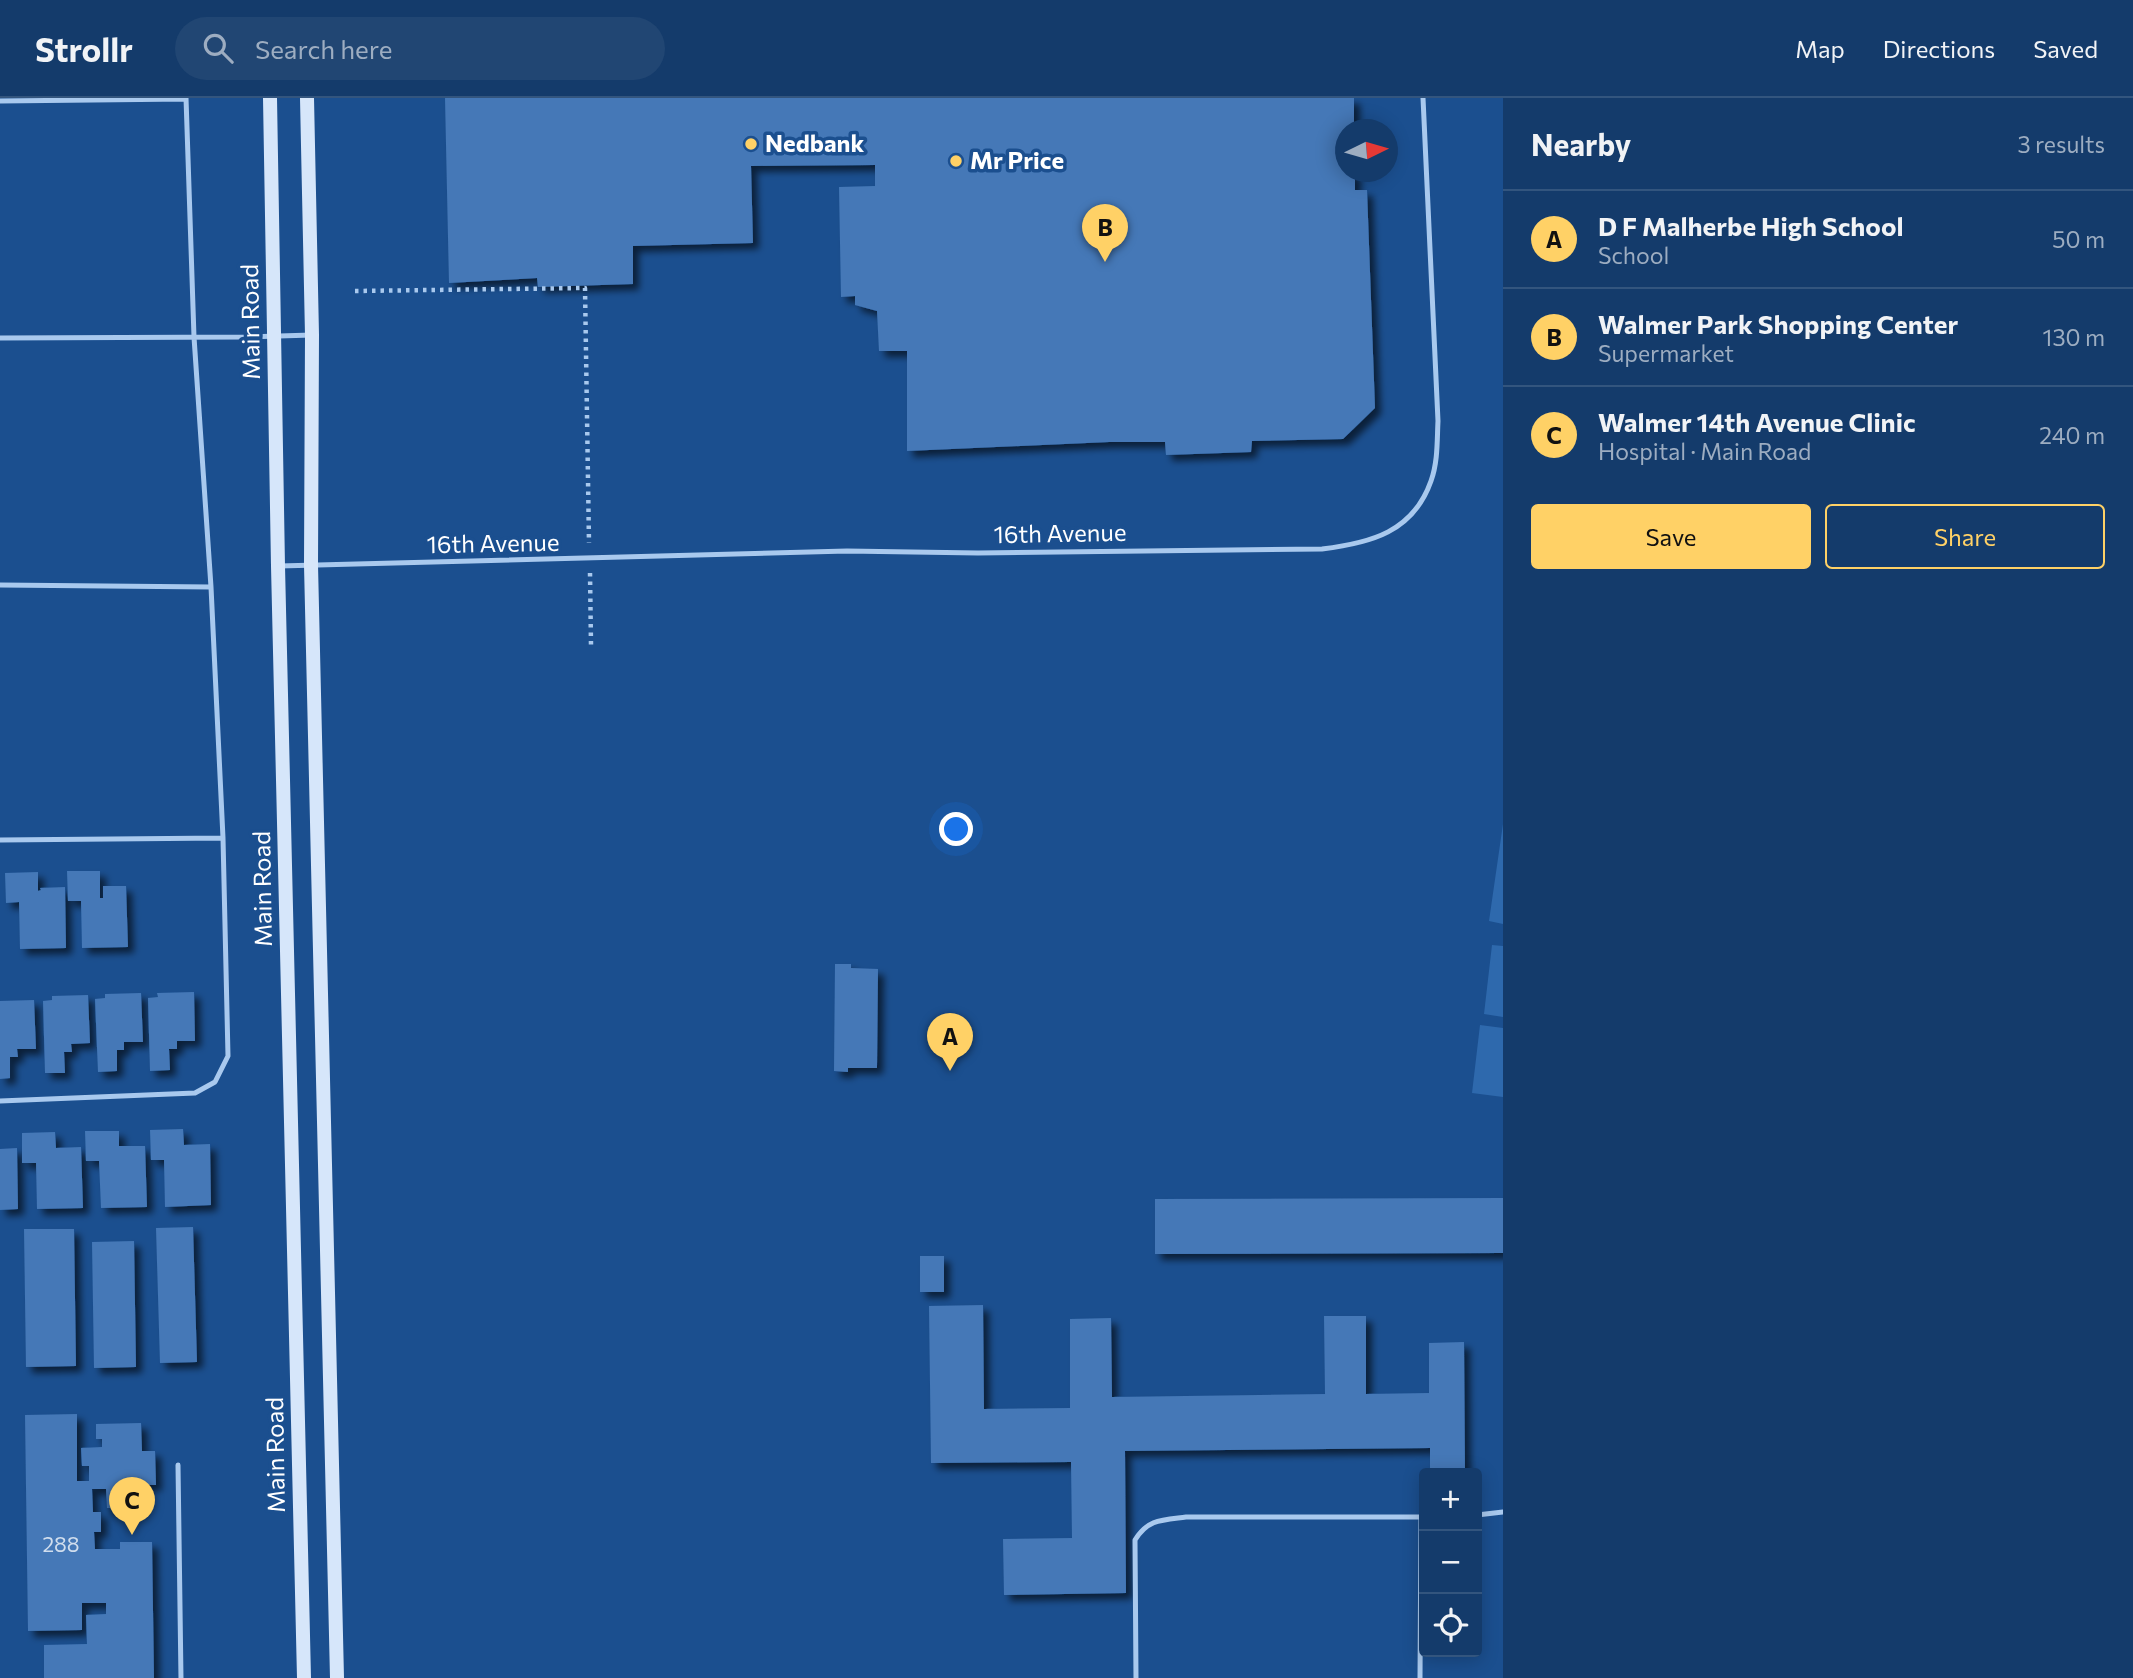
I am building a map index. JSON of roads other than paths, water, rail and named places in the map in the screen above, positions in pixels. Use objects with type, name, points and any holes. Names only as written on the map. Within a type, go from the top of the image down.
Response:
[{"type":"main road","name":"Main Road","points":[[270,98],[304,1678]]},
{"type":"main road","points":[[307,98],[312,335],[312,565],[337,1678]]},
{"type":"lane","points":[[0,101],[186,98],[194,337],[211,587],[223,838],[228,1056],[215,1082],[195,1093],[0,1101]]},
{"type":"lane","name":"16th Avenue","points":[[278,566],[847,551],[1322,549],[1350,546],[1380,537],[1395,529],[1420,501],[1431,481],[1436,457],[1438,421],[1423,98]]},
{"type":"lane","points":[[0,338],[312,335]]},
{"type":"lane","points":[[0,585],[211,587]]},
{"type":"lane","points":[[0,840],[223,838]]},
{"type":"lane","points":[[178,1465],[181,1678]]},
{"type":"lane","points":[[1482,1514],[1503,1512]]},
{"type":"lane","points":[[1136,1678],[1135,1540],[1143,1527],[1158,1521],[1186,1517],[1419,1517]]},
{"type":"lane","points":[[1420,1678],[1423,1531]]},
{"type":"place","name":"Nedbank","points":[[751,144]]},
{"type":"place","name":"Mr Price","points":[[956,161]]},
{"type":"place","name":"Walmer Park Shopping Center","points":[[1105,262]]},
{"type":"place","name":"D F Malherbe High School","points":[[950,1071]]},
{"type":"place","name":"Walmer 14th Avenue Clinic","points":[[132,1535]]}]
